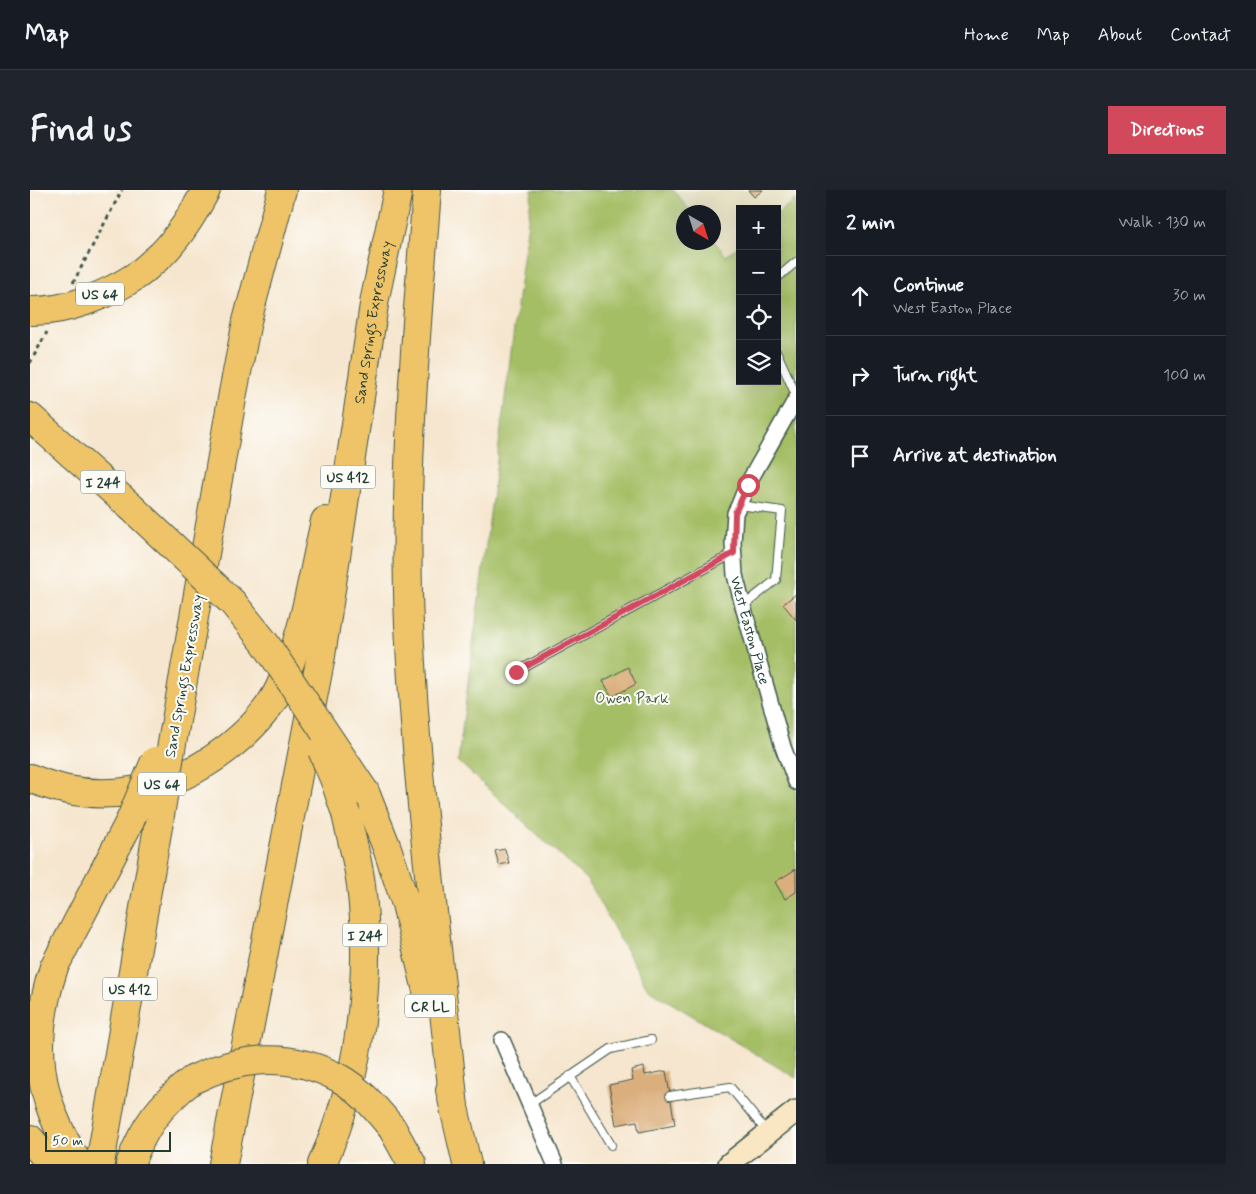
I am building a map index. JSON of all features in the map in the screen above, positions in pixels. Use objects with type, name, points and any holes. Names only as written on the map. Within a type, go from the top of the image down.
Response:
[{"type":"highway","name":"US 64","points":[[39,321],[52,309],[75,304],[138,275],[180,235],[206,190]]},
{"type":"highway","name":"Sand Springs Expressway","points":[[100,1164],[160,815],[162,758],[179,701],[247,321],[282,190]]},
{"type":"highway","name":"Sand Springs Expressway","points":[[222,1164],[321,656],[375,298],[398,190]]},
{"type":"highway","points":[[427,190],[410,413],[408,515],[409,622],[421,788],[454,1107]]},
{"type":"highway","name":"US 64","points":[[30,778],[43,784],[72,791],[133,791],[152,788],[196,770],[215,758],[244,735],[264,712],[278,691],[296,649],[375,298]]},
{"type":"highway","name":"I 244","points":[[30,416],[131,506],[233,603],[264,642],[305,716],[336,782],[346,814],[360,883],[364,924],[365,986],[362,1021],[347,1097],[337,1129],[322,1164]]},
{"type":"highway","name":"CR LL","points":[[264,642],[365,792],[387,848],[406,904],[467,1164]]},
{"type":"highway","points":[[79,1164],[54,1119],[43,1085],[38,1055],[40,1020],[54,967],[162,758]]},
{"type":"highway","points":[[130,1164],[146,1128],[159,1110],[168,1099],[192,1080],[217,1069],[251,1060],[267,1059],[298,1063],[320,1069],[341,1079],[362,1094],[392,1128],[412,1164]]},
{"type":"highway","points":[[30,1139],[50,1163]]},
{"type":"main road","points":[[729,1164],[796,1112]]},
{"type":"street","name":"West Easton Place","points":[[796,397],[748,485],[735,513],[734,553],[735,575],[743,606],[783,747],[796,782]]},
{"type":"street","points":[[502,1040],[555,1164]]},
{"type":"lane","points":[[781,275],[796,262]]},
{"type":"lane","points":[[781,362],[796,397]]},
{"type":"lane","points":[[739,505],[782,511],[776,580],[743,606]]},
{"type":"lane","points":[[516,672],[734,553]]},
{"type":"lane","points":[[530,1104],[611,1049],[651,1040]]},
{"type":"lane","points":[[570,1076],[611,1145]]},
{"type":"lane","points":[[670,1096],[730,1087],[768,1133]]},
{"type":"path","points":[[70,290],[122,190]]},
{"type":"path","points":[[30,364],[39,321]]},
{"type":"shaded area","points":[[673,190],[796,190],[796,199],[781,211],[781,205],[736,205],[736,248],[726,256],[721,250],[721,205],[685,205]]},
{"type":"green space","name":"Owen Park","points":[[532,190],[673,190],[685,205],[676,205],[676,250],[721,250],[726,256],[736,248],[736,385],[781,385],[781,211],[796,199],[796,1078],[648,989],[587,880],[458,761]]},
{"type":"building","points":[[748,190],[763,190],[754,197]]},
{"type":"building","points":[[796,594],[796,620],[783,604]]},
{"type":"building","points":[[628,667],[636,684],[612,697],[603,681]]},
{"type":"building","points":[[505,849],[509,863],[499,865],[495,851]]},
{"type":"building","points":[[796,869],[796,892],[785,899],[775,882]]},
{"type":"building","points":[[644,1067],[645,1075],[666,1071],[675,1125],[639,1132],[637,1121],[616,1125],[609,1085],[633,1080],[631,1070]]},
{"type":"route","points":[[516,672],[734,553],[735,513],[748,485]]}]
